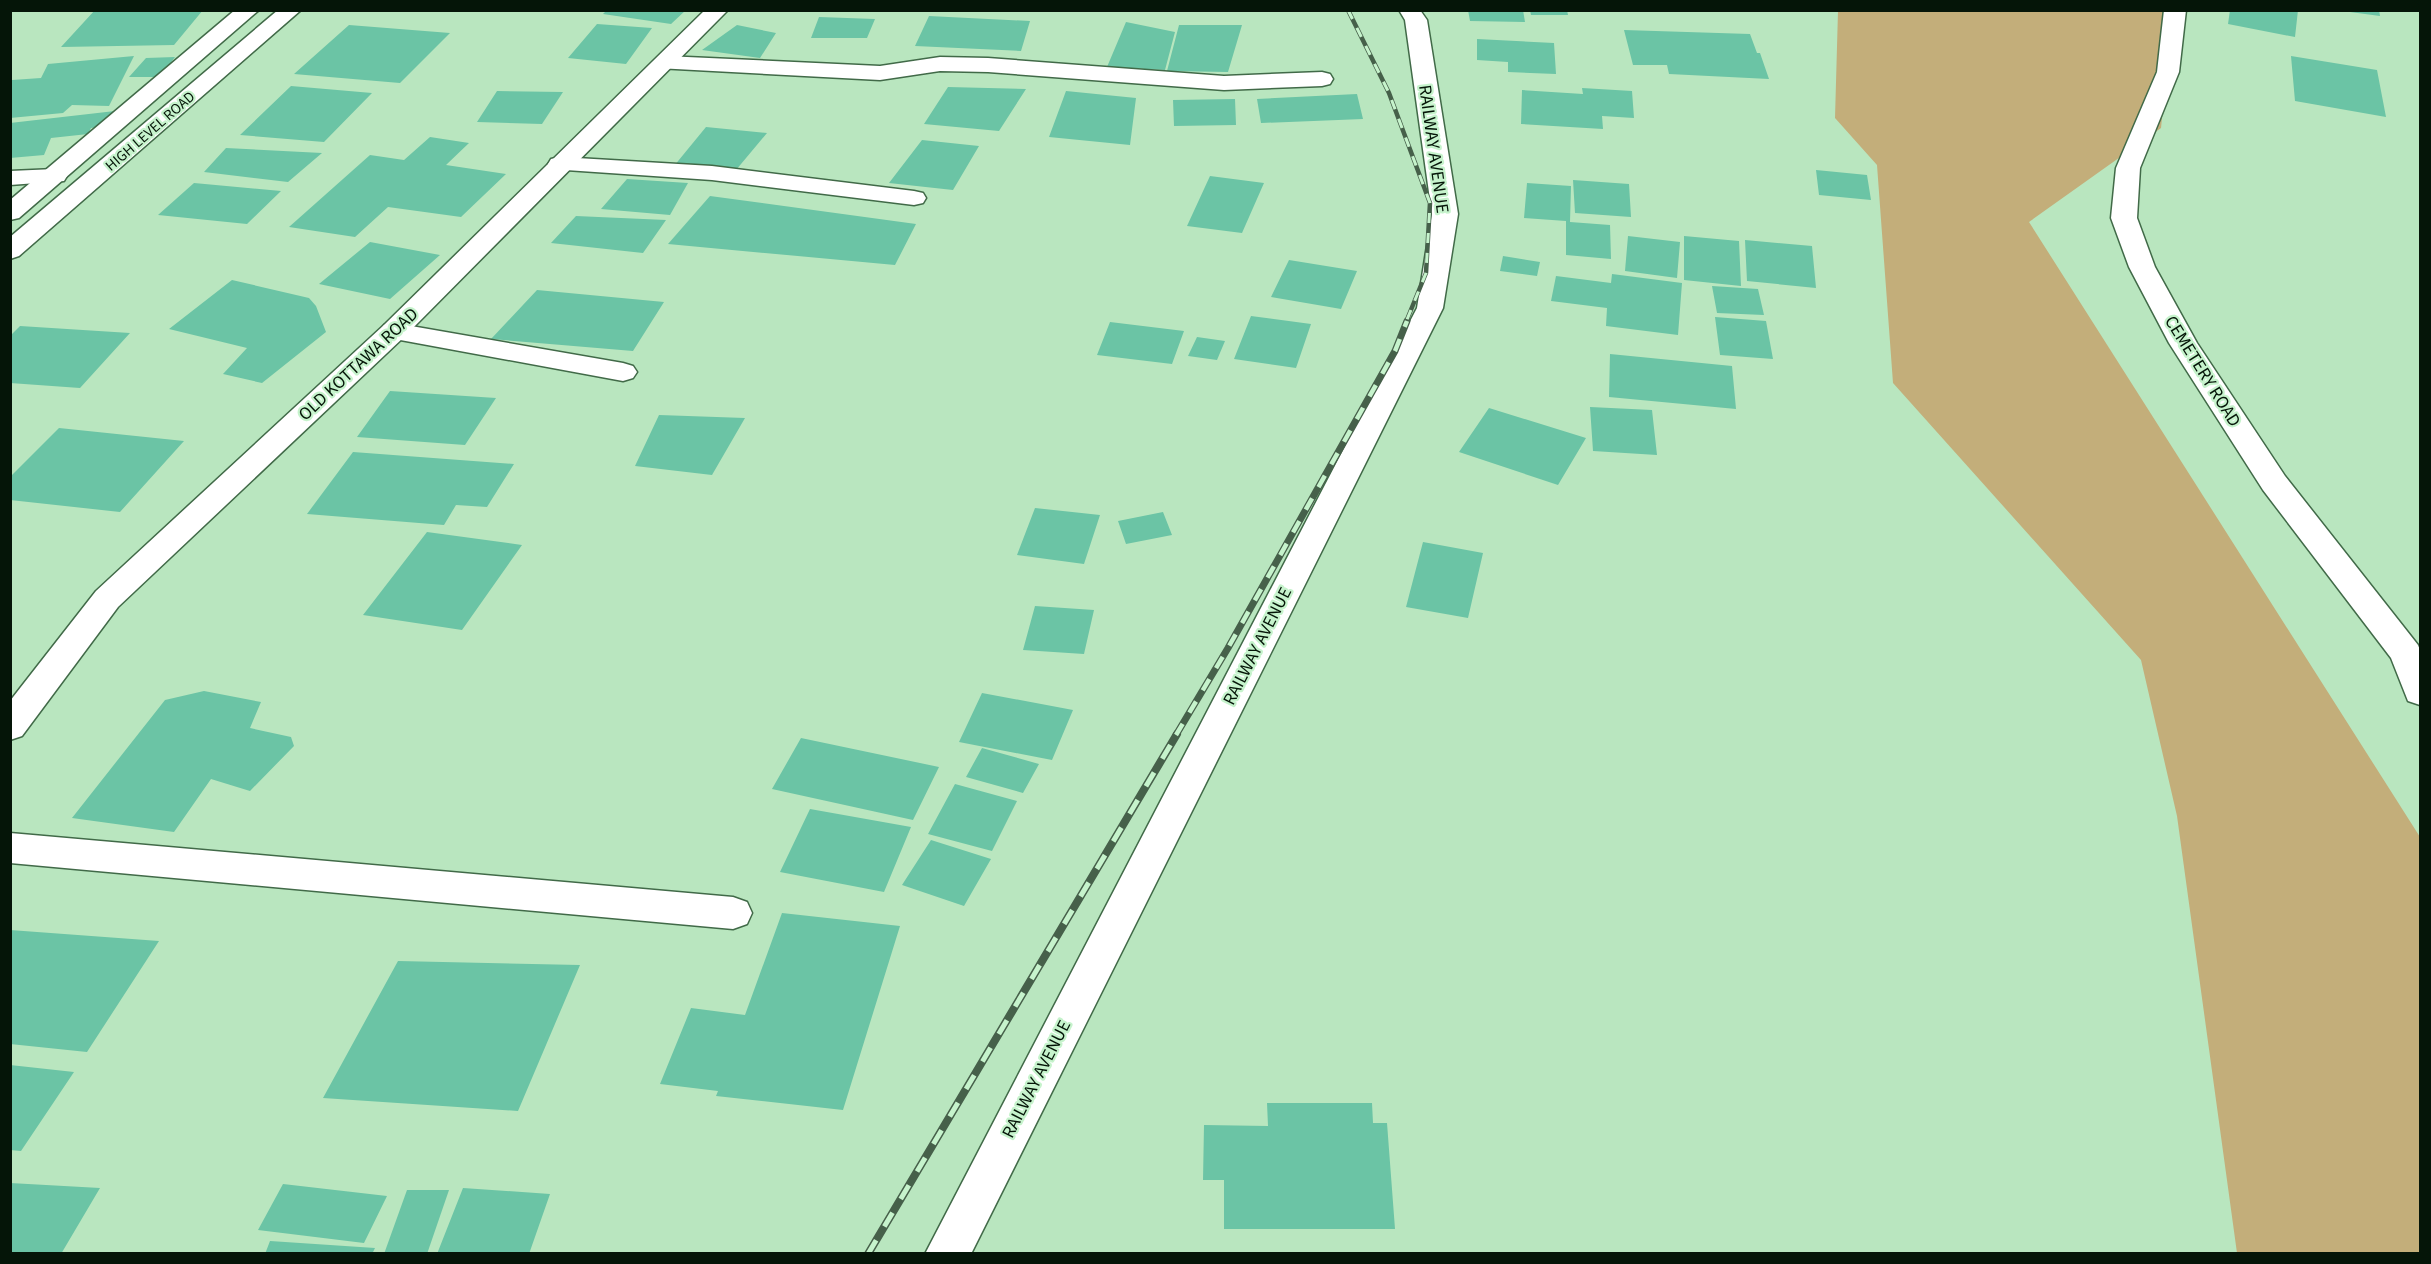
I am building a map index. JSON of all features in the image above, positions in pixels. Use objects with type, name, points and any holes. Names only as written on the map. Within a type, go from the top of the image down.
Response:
[{"type":"main road","name":"HIGH LEVEL ROAD","points":[[10,213],[249,10]]},
{"type":"main road","name":"HIGH LEVEL ROAD","points":[[10,251],[291,10]]},
{"type":"main road","name":"OLD KOTTAWA ROAD","points":[[10,727],[107,599],[394,331],[560,164],[718,10]]},
{"type":"main road","name":"RAILWAY AVENUE","points":[[947,1254],[1430,308],[1445,214],[1416,20],[1409,10]]},
{"type":"main road","name":"CEMETERY ROAD","points":[[2175,10],[2168,72],[2128,168],[2124,218],[2142,267],[2183,343],[2274,483],[2406,654],[2421,692]]},
{"type":"main road","points":[[665,63],[880,73],[940,64],[988,65],[1224,83],[1322,79]]},
{"type":"main road","points":[[560,164],[711,173],[914,198]]},
{"type":"main road","points":[[10,178],[55,176]]},
{"type":"main road","points":[[394,331],[623,372]]},
{"type":"main road","points":[[10,848],[733,913]]},
{"type":"shaded area","points":[[1838,11],[2173,11],[2161,128],[2029,222],[2420,837],[2420,1253],[2237,1253],[2177,816],[2141,660],[1893,383],[1877,165],[1835,118]]},
{"type":"building","points":[[95,10],[203,10],[174,45],[61,47]]},
{"type":"building","points":[[607,10],[686,10],[671,24],[603,14]]},
{"type":"building","points":[[1468,10],[1523,10],[1525,22],[1470,21]]},
{"type":"building","points":[[1530,10],[1567,10],[1568,15],[1531,15]]},
{"type":"building","points":[[2230,10],[2298,10],[2295,37],[2228,24]]},
{"type":"building","points":[[2350,10],[2379,10],[2380,16],[2350,12]]},
{"type":"building","points":[[929,16],[1030,21],[1021,51],[915,46]]},
{"type":"building","points":[[819,17],[875,19],[867,38],[811,38]]},
{"type":"building","points":[[1126,22],[1175,32],[1165,70],[1107,67]]},
{"type":"building","points":[[597,24],[652,28],[626,64],[568,58]]},
{"type":"building","points":[[349,25],[450,33],[400,83],[294,74]]},
{"type":"building","points":[[737,25],[776,33],[760,58],[702,50]]},
{"type":"building","points":[[1179,25],[1242,25],[1228,72],[1167,71]]},
{"type":"building","points":[[1624,30],[1750,34],[1757,53],[1760,53],[1769,79],[1669,74],[1667,65],[1633,65]]},
{"type":"building","points":[[1477,39],[1554,43],[1556,74],[1508,72],[1508,62],[1477,60]]},
{"type":"building","points":[[134,56],[109,106],[72,105],[63,113],[10,118],[12,80],[41,78],[48,64]]},
{"type":"building","points":[[2291,56],[2377,70],[2386,117],[2295,101]]},
{"type":"building","points":[[175,57],[160,77],[129,77],[146,58]]},
{"type":"building","points":[[291,86],[372,93],[324,142],[240,135]]},
{"type":"building","points":[[948,87],[1026,89],[999,131],[924,124]]},
{"type":"building","points":[[1582,88],[1632,91],[1634,118],[1602,116],[1603,129],[1521,124],[1522,90],[1583,94]]},
{"type":"building","points":[[497,91],[563,92],[542,124],[477,122]]},
{"type":"building","points":[[1066,91],[1136,98],[1130,145],[1049,137]]},
{"type":"building","points":[[1357,94],[1363,119],[1261,123],[1257,99]]},
{"type":"building","points":[[1235,99],[1236,125],[1174,126],[1173,100]]},
{"type":"building","points":[[115,111],[109,126],[91,128],[88,134],[51,138],[44,155],[10,158],[10,123]]},
{"type":"building","points":[[706,127],[767,133],[736,170],[674,166]]},
{"type":"building","points":[[430,137],[469,143],[446,165],[506,174],[461,217],[388,207],[355,237],[289,227],[370,155],[404,160]]},
{"type":"building","points":[[922,140],[979,146],[953,190],[889,183]]},
{"type":"building","points":[[226,148],[322,153],[288,182],[204,172]]},
{"type":"building","points":[[1816,170],[1867,175],[1871,200],[1819,195]]},
{"type":"building","points":[[1210,176],[1264,183],[1242,233],[1187,226]]},
{"type":"building","points":[[627,179],[688,183],[670,215],[601,209]]},
{"type":"building","points":[[1573,180],[1629,184],[1631,217],[1575,213]]},
{"type":"building","points":[[194,183],[281,191],[247,224],[158,215]]},
{"type":"building","points":[[1527,183],[1571,186],[1570,222],[1610,225],[1611,259],[1566,255],[1566,221],[1524,218]]},
{"type":"building","points":[[710,196],[916,224],[895,265],[668,244]]},
{"type":"building","points":[[576,216],[666,220],[643,253],[551,243]]},
{"type":"building","points":[[1628,236],[1680,242],[1677,278],[1625,271]]},
{"type":"building","points":[[1684,236],[1739,241],[1741,286],[1684,280]]},
{"type":"building","points":[[1745,240],[1812,246],[1816,288],[1747,281]]},
{"type":"building","points":[[370,242],[440,255],[390,299],[319,284]]},
{"type":"building","points":[[1503,256],[1540,262],[1537,276],[1500,271]]},
{"type":"building","points":[[1289,260],[1357,271],[1341,309],[1271,297]]},
{"type":"building","points":[[1612,274],[1682,283],[1678,335],[1606,326],[1607,308],[1551,301],[1556,276],[1611,283]]},
{"type":"building","points":[[232,280],[309,298],[316,306],[326,332],[262,383],[223,374],[247,348],[169,329]]},
{"type":"building","points":[[1712,286],[1758,289],[1764,315],[1717,313]]},
{"type":"building","points":[[537,290],[664,302],[633,351],[491,339]]},
{"type":"building","points":[[1251,316],[1311,324],[1296,368],[1234,359]]},
{"type":"building","points":[[1715,317],[1766,321],[1773,359],[1720,355]]},
{"type":"building","points":[[1110,322],[1184,331],[1172,364],[1097,355]]},
{"type":"building","points":[[20,326],[130,333],[80,388],[10,383],[10,336]]},
{"type":"building","points":[[1197,337],[1225,341],[1217,360],[1188,356]]},
{"type":"building","points":[[1610,354],[1732,366],[1736,409],[1609,397]]},
{"type":"building","points":[[390,391],[496,398],[465,445],[357,437]]},
{"type":"building","points":[[1590,407],[1652,410],[1657,455],[1593,451]]},
{"type":"building","points":[[1489,408],[1586,438],[1558,485],[1459,452]]},
{"type":"building","points":[[659,415],[745,418],[712,475],[635,466]]},
{"type":"building","points":[[59,428],[184,441],[120,512],[10,500],[10,477]]},
{"type":"building","points":[[353,452],[514,464],[487,507],[456,505],[444,525],[307,514]]},
{"type":"building","points":[[1035,508],[1100,515],[1084,564],[1017,555]]},
{"type":"building","points":[[1163,512],[1172,535],[1126,544],[1118,521]]},
{"type":"building","points":[[427,532],[522,545],[462,630],[363,615]]},
{"type":"building","points":[[1423,542],[1483,553],[1468,618],[1406,607]]},
{"type":"building","points":[[1035,606],[1094,610],[1084,654],[1023,650]]},
{"type":"building","points":[[204,691],[261,702],[250,728],[291,737],[294,746],[250,791],[211,779],[174,832],[72,818],[165,700]]},
{"type":"building","points":[[982,693],[1073,710],[1052,760],[959,742]]},
{"type":"building","points":[[801,738],[939,767],[913,820],[772,789]]},
{"type":"building","points":[[982,748],[1039,764],[1023,793],[966,777]]},
{"type":"building","points":[[955,784],[1017,801],[992,851],[928,834]]},
{"type":"building","points":[[810,809],[911,827],[884,892],[780,872]]},
{"type":"building","points":[[931,840],[991,859],[964,906],[902,885]]},
{"type":"building","points":[[782,913],[900,926],[843,1110],[716,1096],[718,1091],[660,1084],[691,1008],[745,1015]]},
{"type":"building","points":[[10,930],[159,941],[87,1052],[10,1044]]},
{"type":"building","points":[[398,961],[580,965],[518,1111],[323,1098]]},
{"type":"building","points":[[10,1065],[74,1072],[21,1151],[10,1150]]},
{"type":"building","points":[[1267,1103],[1372,1103],[1373,1123],[1387,1123],[1395,1229],[1224,1229],[1224,1180],[1203,1180],[1204,1125],[1268,1126]]},
{"type":"building","points":[[10,1183],[100,1188],[61,1254],[10,1254]]},
{"type":"building","points":[[283,1184],[387,1196],[364,1243],[258,1230]]},
{"type":"building","points":[[463,1188],[550,1194],[529,1254],[437,1254]]},
{"type":"building","points":[[407,1190],[449,1190],[427,1254],[384,1254]]},
{"type":"building","points":[[270,1241],[375,1248],[372,1254],[265,1254]]},
{"type":"railway","points":[[1348,10],[1389,93],[1430,203],[1426,273],[1406,322]]},
{"type":"railway","points":[[1176,735],[1228,648],[1395,351],[1407,321]]},
{"type":"railway","points":[[868,1254],[1177,734]]}]
